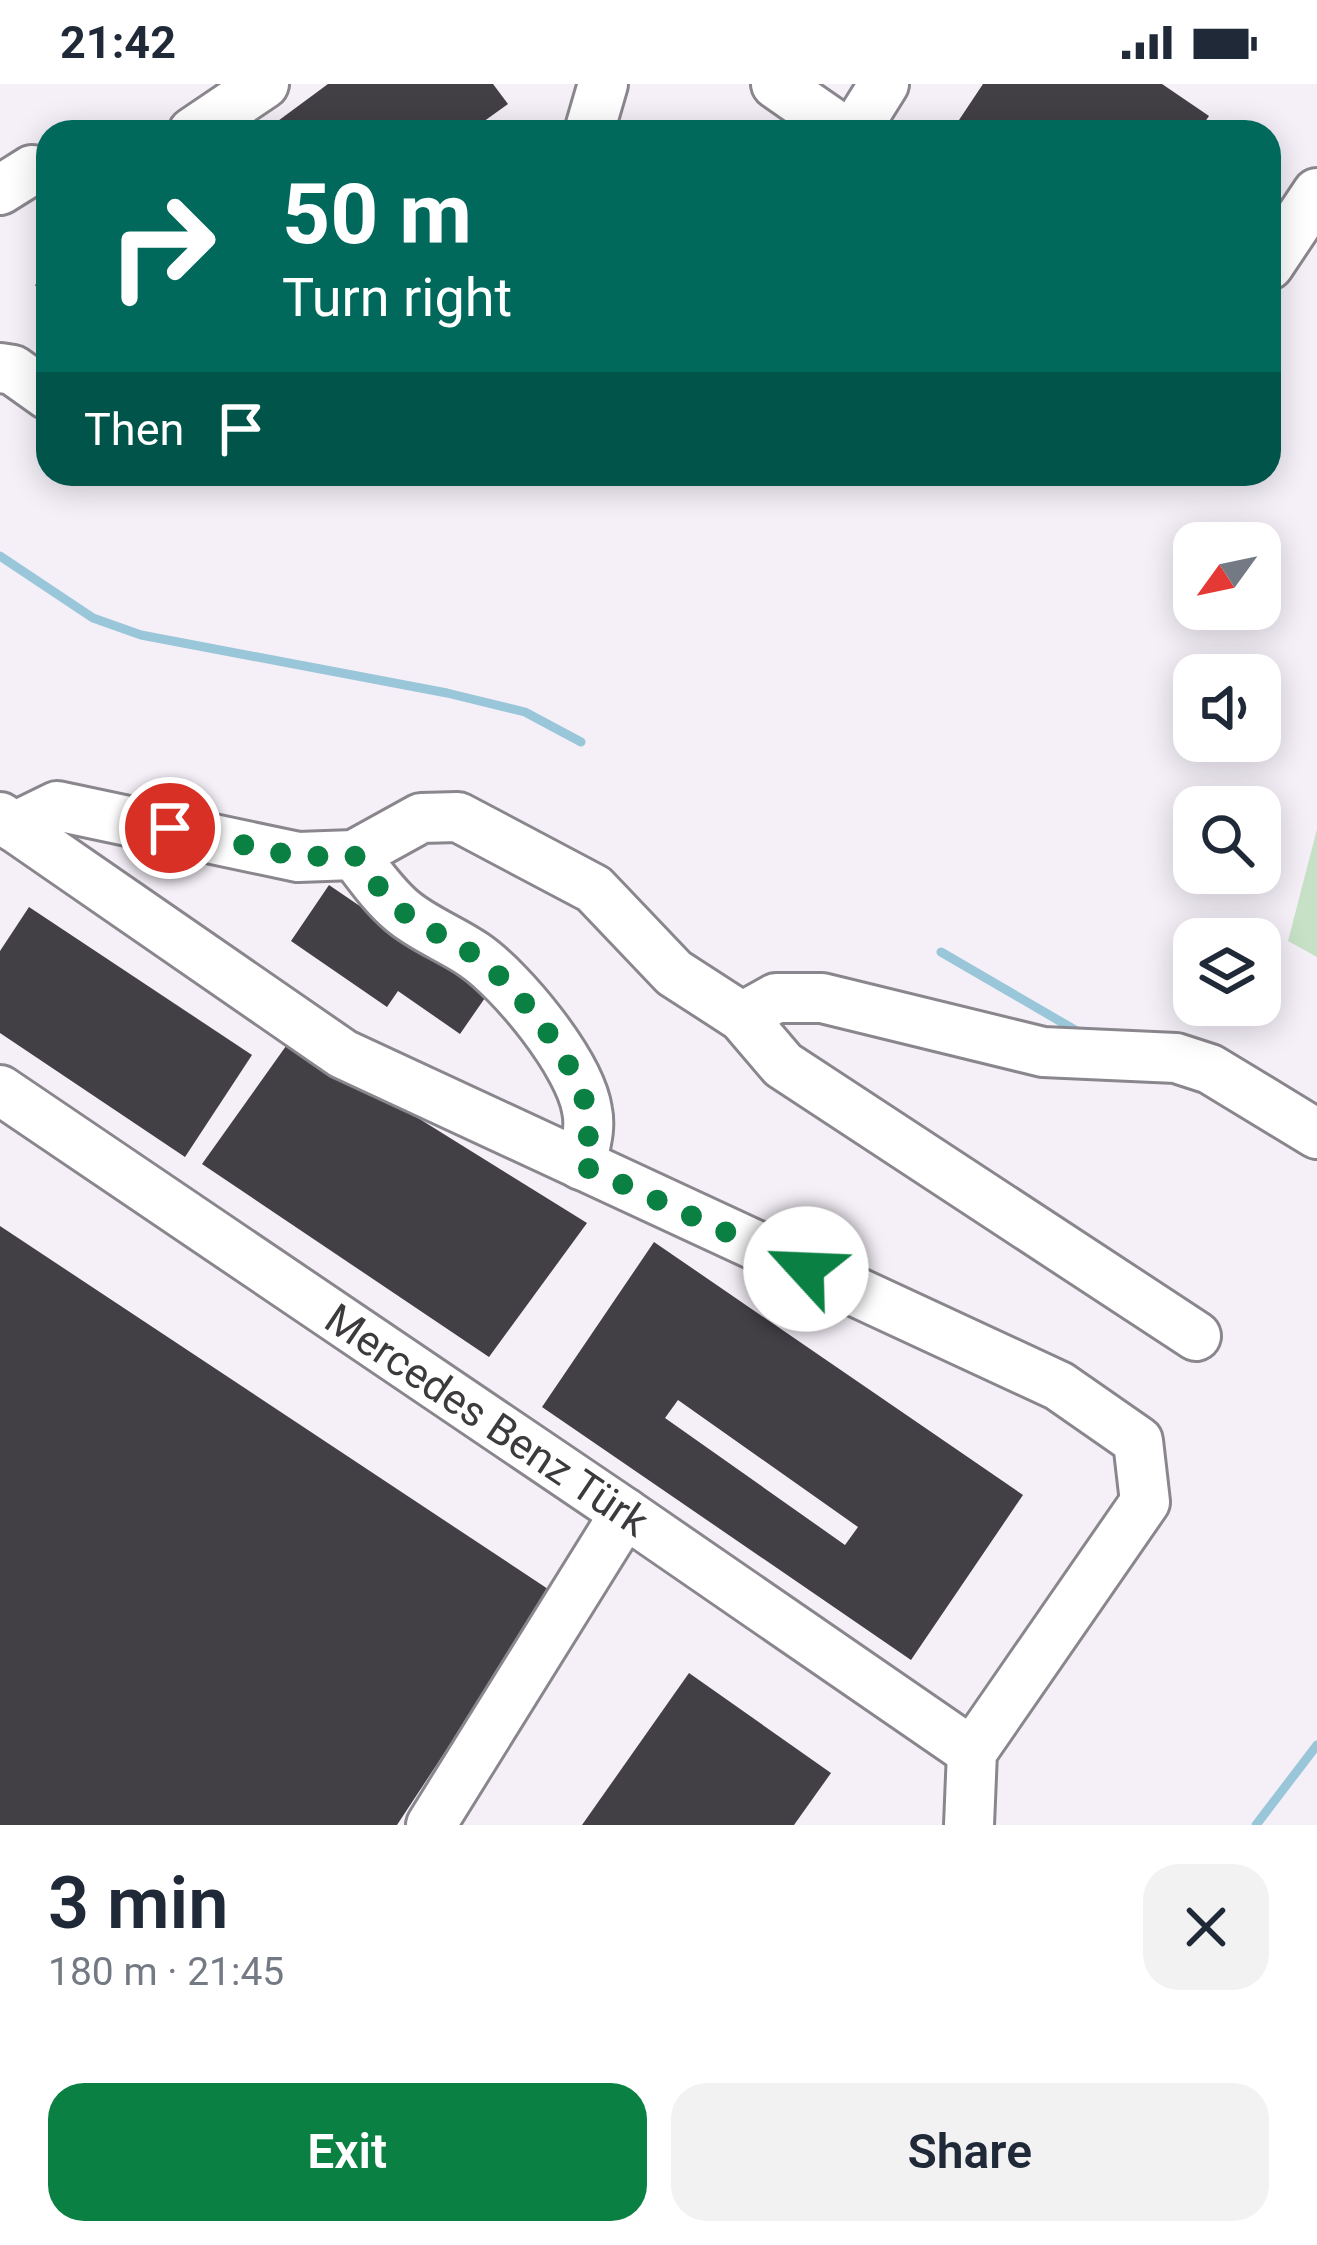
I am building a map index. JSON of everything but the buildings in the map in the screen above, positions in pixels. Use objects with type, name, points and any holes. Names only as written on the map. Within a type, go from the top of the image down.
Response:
[{"type":"lane","points":[[211,120],[264,84]]},
{"type":"lane","points":[[592,120],[603,84]]},
{"type":"lane","points":[[776,84],[831,120]]},
{"type":"lane","points":[[858,120],[884,84]]},
{"type":"lane","points":[[0,190],[36,170]]},
{"type":"lane","points":[[1281,248],[1317,193]]},
{"type":"lane","points":[[0,368],[13,370],[36,386]]},
{"type":"lane","points":[[7,822],[57,806],[298,857],[354,855],[421,818],[458,817],[594,889],[674,973],[742,1017],[783,1065],[1196,1336]]},
{"type":"lane","points":[[7,822],[343,1054],[1059,1386],[1138,1441],[1145,1502],[972,1753],[969,1825]]},
{"type":"lane","points":[[354,855],[404,913],[500,976],[566,1058],[583,1090],[590,1130],[581,1165]]},
{"type":"lane","points":[[742,1017],[776,998],[822,998],[1043,1052],[1177,1058],[1210,1069],[1317,1135]]},
{"type":"lane","name":"Mercedes Benz Türk","points":[[0,1090],[972,1753]]},
{"type":"lane","points":[[431,1825],[625,1513]]},
{"type":"green space","points":[[1317,829],[1317,957],[1288,941]]},
{"type":"waterway","points":[[0,556],[93,618],[141,635],[447,693],[525,712],[581,742]]},
{"type":"waterway","points":[[941,952],[1082,1034]]},
{"type":"waterway","points":[[1256,1825],[1317,1745]]},
{"type":"route","points":[[170,828],[298,857],[354,855],[404,913],[500,976],[566,1058],[583,1090],[590,1130],[581,1165],[806,1269]]}]
